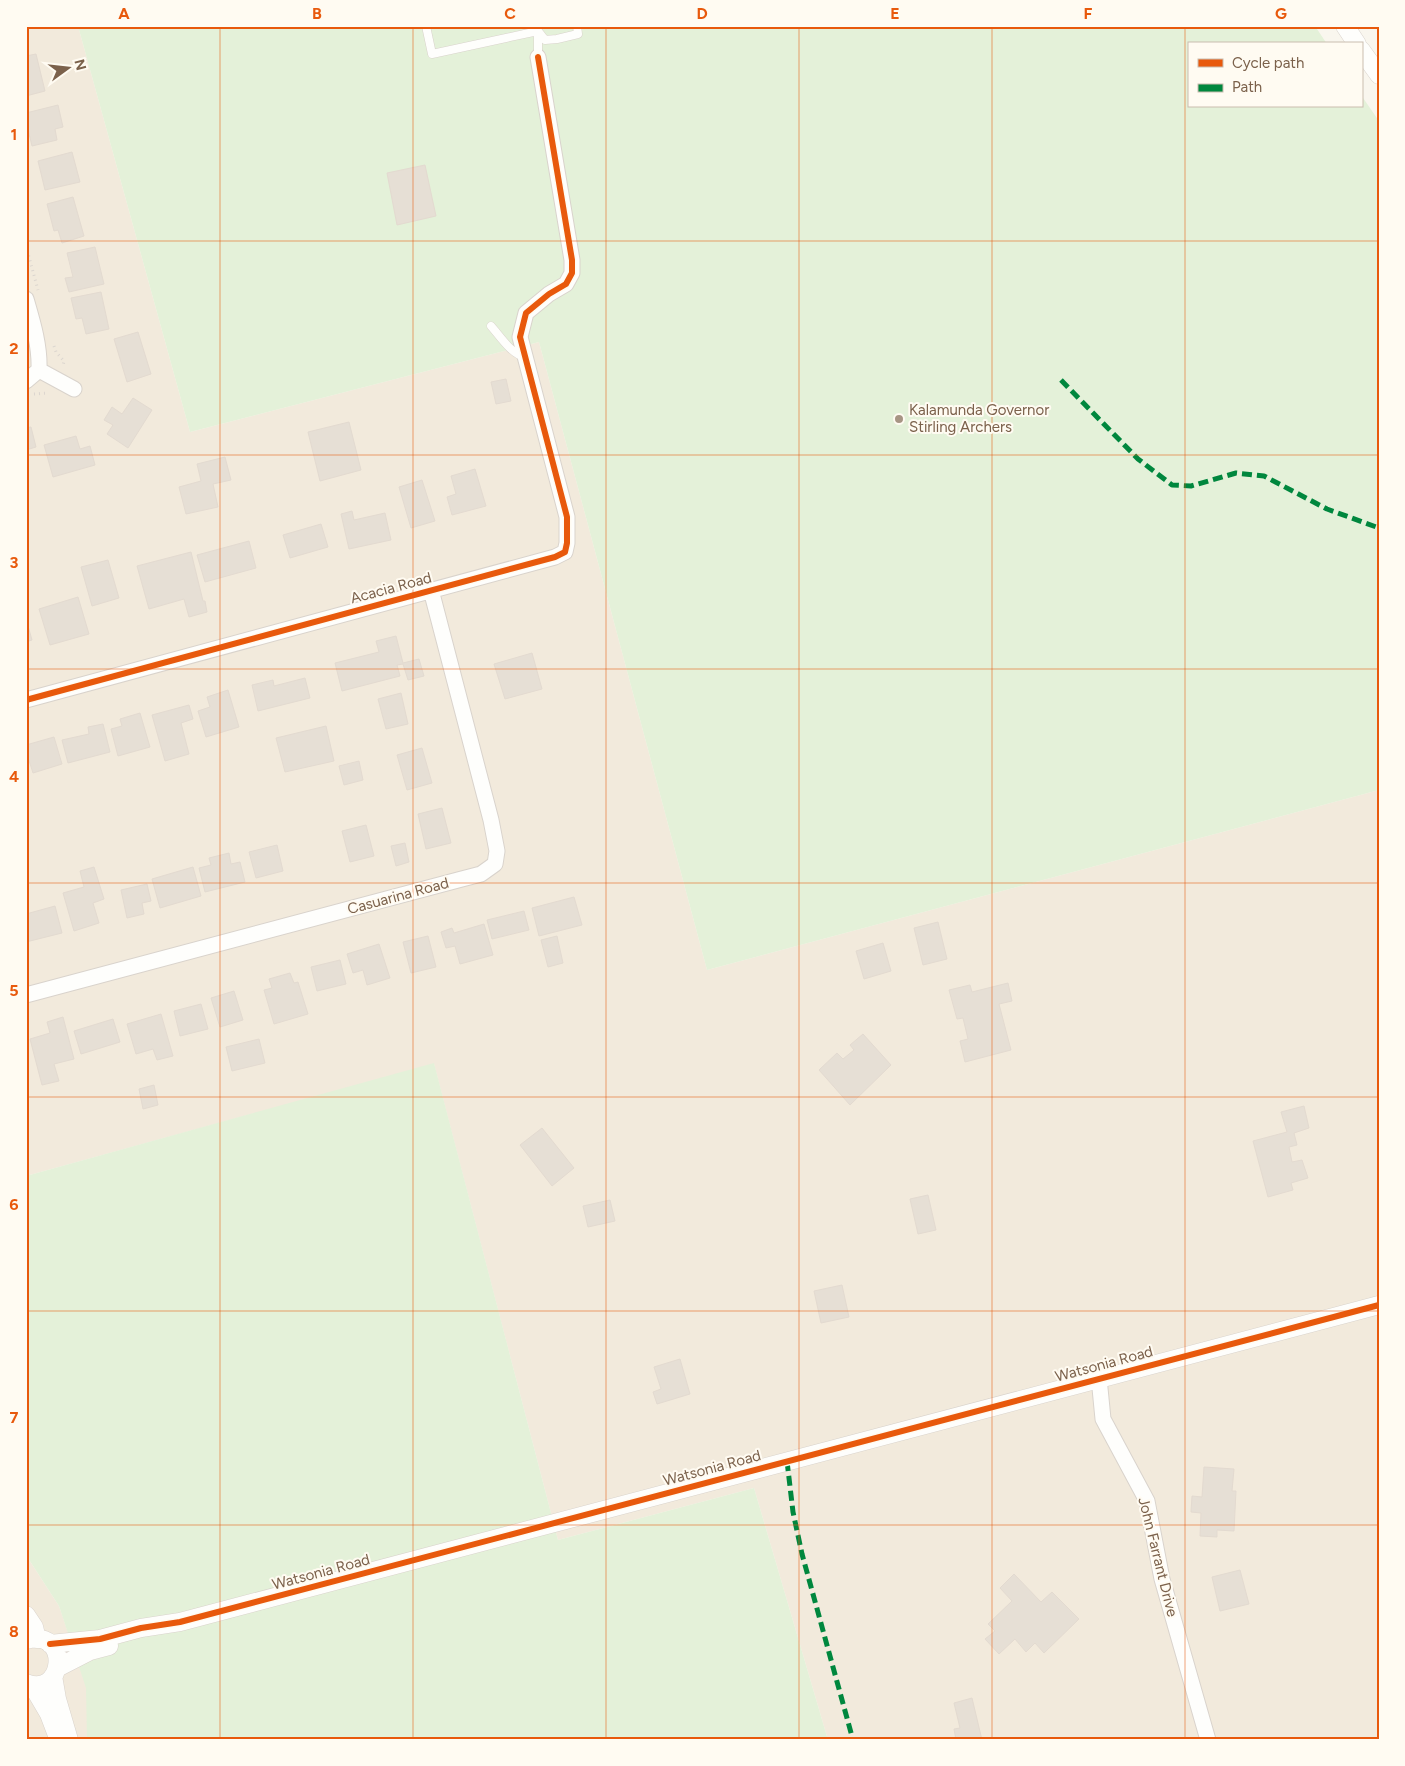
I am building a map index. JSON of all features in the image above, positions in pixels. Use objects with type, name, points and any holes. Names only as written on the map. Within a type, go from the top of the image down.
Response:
[{"type":"street","points":[[1345,26],[1356,42]]},
{"type":"street","points":[[1362,51],[1379,75]]},
{"type":"street","points":[[524,356],[520,337],[526,313],[549,294],[566,284],[572,273],[572,260],[538,56]]},
{"type":"street","points":[[26,300],[37,341],[40,370]]},
{"type":"street","name":"Acacia Road","points":[[26,700],[555,557],[565,552],[567,517],[524,356]]},
{"type":"street","points":[[26,381],[40,370]]},
{"type":"street","points":[[40,370],[74,390]]},
{"type":"street","name":"Casuarina Road","points":[[26,995],[481,874],[494,864],[497,851],[491,820],[431,590]]},
{"type":"street","name":"Watsonia Road","points":[[38,1641],[100,1639],[142,1628],[180,1622],[1379,1305]]},
{"type":"street","name":"John Farrant Drive","points":[[1099,1378],[1103,1419],[1147,1501],[1162,1579],[1208,1740]]},
{"type":"street","points":[[26,1615],[34,1627],[38,1641],[58,1655],[55,1672],[57,1699],[69,1740]]},
{"type":"street","name":"Watsonia Road","points":[[28,1684],[44,1683],[55,1672],[90,1651],[148,1637],[167,1630],[180,1622]]},
{"type":"street","points":[[28,1684],[49,1714],[59,1740]]},
{"type":"lane","points":[[426,26],[432,54],[538,29]]},
{"type":"lane","points":[[538,29],[545,40],[578,34],[576,26]]},
{"type":"lane","points":[[538,29],[538,56]]},
{"type":"lane","points":[[491,326],[519,356],[524,356]]},
{"type":"shaded area","points":[[26,26],[78,26],[190,432],[539,342],[707,970],[1379,790],[1379,1740],[828,1740],[754,1488],[558,1540],[434,1064],[26,1176]]},
{"type":"shaded area","points":[[26,1555],[59,1606],[87,1688],[87,1740],[26,1740]]},
{"type":"green space","points":[[78,26],[1315,26],[1326,42],[1188,42],[1188,108],[1362,108],[1362,96],[1379,121],[1379,790],[707,970],[539,342],[190,432]]},
{"type":"green space","points":[[434,1063],[558,1540],[754,1488],[828,1740],[87,1740],[86,1688],[59,1606],[26,1555],[26,1176]]},
{"type":"building","points":[[36,54],[45,91],[26,96],[26,56]]},
{"type":"building","points":[[58,105],[63,127],[55,129],[57,140],[32,146],[26,113]]},
{"type":"building","points":[[72,152],[80,182],[45,190],[38,161]]},
{"type":"building","points":[[425,165],[436,216],[397,225],[387,173]]},
{"type":"building","points":[[73,197],[84,236],[62,243],[58,230],[54,231],[47,204]]},
{"type":"building","points":[[95,247],[104,284],[69,292],[65,278],[73,277],[67,253]]},
{"type":"building","points":[[101,292],[109,329],[86,334],[82,318],[76,319],[71,298]]},
{"type":"building","points":[[138,332],[151,374],[127,382],[114,339]]},
{"type":"building","points":[[506,379],[511,401],[496,404],[491,382]]},
{"type":"building","points":[[133,398],[152,410],[128,448],[107,434],[113,425],[104,420],[112,407],[122,414]]},
{"type":"building","points":[[349,422],[361,470],[320,481],[308,432]]},
{"type":"building","points":[[31,427],[36,447],[26,450],[26,428]]},
{"type":"building","points":[[76,436],[80,449],[90,446],[95,465],[53,477],[44,445]]},
{"type":"building","points":[[225,457],[231,480],[213,484],[218,507],[186,514],[179,487],[201,481],[197,464]]},
{"type":"building","points":[[475,469],[486,506],[452,515],[447,497],[456,494],[451,476]]},
{"type":"building","points":[[422,480],[435,521],[411,528],[399,487]]},
{"type":"building","points":[[352,511],[354,520],[385,513],[391,540],[349,549],[341,514]]},
{"type":"building","points":[[321,524],[328,547],[290,558],[283,535]]},
{"type":"building","points":[[249,541],[256,568],[205,582],[197,555]]},
{"type":"building","points":[[191,552],[207,612],[189,617],[184,599],[149,609],[137,566]]},
{"type":"building","points":[[108,560],[119,598],[92,606],[81,567]]},
{"type":"building","points":[[78,597],[89,634],[50,645],[39,609]]},
{"type":"building","points":[[26,619],[32,640],[26,642]]},
{"type":"building","points":[[396,636],[403,663],[419,659],[424,676],[408,680],[403,664],[397,665],[400,676],[342,691],[335,663],[379,652],[376,641]]},
{"type":"building","points":[[532,653],[542,689],[505,699],[494,664]]},
{"type":"building","points":[[305,678],[310,698],[258,711],[252,685],[273,680],[274,686]]},
{"type":"building","points":[[228,690],[239,727],[206,737],[198,711],[210,707],[207,697]]},
{"type":"building","points":[[401,693],[408,724],[386,729],[378,699]]},
{"type":"building","points":[[189,705],[193,719],[181,723],[189,754],[165,761],[152,715]]},
{"type":"building","points":[[140,713],[150,747],[118,756],[111,729],[122,726],[120,719]]},
{"type":"building","points":[[103,724],[110,752],[68,763],[62,740],[89,734],[88,727]]},
{"type":"building","points":[[326,726],[334,761],[285,772],[276,738]]},
{"type":"building","points":[[54,737],[62,764],[33,773],[26,745]]},
{"type":"building","points":[[422,748],[432,783],[407,790],[397,755]]},
{"type":"building","points":[[359,761],[363,780],[344,785],[339,766]]},
{"type":"building","points":[[442,808],[451,843],[426,849],[418,814]]},
{"type":"building","points":[[366,825],[374,856],[350,862],[342,831]]},
{"type":"building","points":[[405,843],[409,862],[396,866],[391,846]]},
{"type":"building","points":[[277,845],[283,871],[256,878],[249,852]]},
{"type":"building","points":[[229,853],[231,864],[240,862],[245,882],[205,892],[199,868],[211,865],[209,858]]},
{"type":"building","points":[[94,867],[104,899],[93,903],[99,923],[74,931],[63,893],[84,887],[80,871]]},
{"type":"building","points":[[193,867],[201,896],[160,908],[152,879]]},
{"type":"building","points":[[147,884],[151,901],[142,903],[144,914],[127,918],[121,890]]},
{"type":"building","points":[[574,897],[582,925],[539,936],[532,908]]},
{"type":"building","points":[[55,906],[62,933],[26,942],[26,914]]},
{"type":"building","points":[[524,911],[529,930],[492,939],[487,920]]},
{"type":"building","points":[[938,922],[947,959],[923,965],[914,928]]},
{"type":"building","points":[[484,924],[493,955],[460,964],[455,946],[446,948],[441,932],[452,928],[454,933]]},
{"type":"building","points":[[428,936],[436,967],[411,973],[403,942]]},
{"type":"building","points":[[557,936],[563,963],[548,967],[541,940]]},
{"type":"building","points":[[883,943],[891,971],[864,979],[856,951]]},
{"type":"building","points":[[379,944],[390,978],[367,985],[363,970],[353,973],[347,954]]},
{"type":"building","points":[[340,960],[346,984],[317,991],[311,967]]},
{"type":"building","points":[[290,973],[294,983],[298,982],[308,1014],[274,1024],[264,990],[272,988],[269,979]]},
{"type":"building","points":[[1008,983],[1012,1001],[999,1004],[1011,1050],[965,1062],[960,1041],[968,1039],[963,1018],[957,1019],[949,990],[970,985],[972,992]]},
{"type":"building","points":[[234,991],[243,1020],[220,1027],[211,998]]},
{"type":"building","points":[[201,1004],[208,1029],[180,1036],[174,1011]]},
{"type":"building","points":[[161,1014],[173,1056],[157,1060],[153,1049],[136,1054],[127,1024]]},
{"type":"building","points":[[63,1017],[74,1059],[54,1064],[59,1081],[42,1085],[30,1039],[50,1033],[47,1022]]},
{"type":"building","points":[[113,1019],[120,1042],[81,1054],[74,1031]]},
{"type":"building","points":[[863,1034],[891,1065],[850,1105],[819,1070],[837,1053],[843,1059],[854,1050],[850,1045]]},
{"type":"building","points":[[259,1039],[265,1063],[232,1071],[226,1047]]},
{"type":"building","points":[[154,1085],[158,1105],[143,1109],[139,1089]]},
{"type":"building","points":[[1304,1106],[1309,1128],[1294,1133],[1297,1145],[1289,1147],[1292,1162],[1302,1160],[1308,1178],[1291,1183],[1293,1190],[1268,1197],[1253,1141],[1287,1132],[1281,1112]]},
{"type":"building","points":[[542,1128],[574,1168],[552,1186],[520,1145]]},
{"type":"building","points":[[928,1195],[936,1230],[918,1234],[910,1199]]},
{"type":"building","points":[[610,1200],[615,1221],[588,1227],[583,1206]]},
{"type":"building","points":[[842,1285],[849,1317],[821,1323],[814,1291]]},
{"type":"building","points":[[680,1359],[690,1394],[657,1404],[653,1392],[661,1389],[654,1367]]},
{"type":"building","points":[[1204,1467],[1234,1469],[1232,1491],[1236,1491],[1234,1531],[1217,1530],[1217,1537],[1200,1536],[1201,1513],[1191,1512],[1192,1496],[1202,1497]]},
{"type":"building","points":[[1240,1570],[1249,1604],[1220,1611],[1212,1577]]},
{"type":"building","points":[[1014,1574],[1041,1602],[1052,1592],[1079,1619],[1044,1653],[1035,1643],[1026,1652],[1015,1639],[999,1654],[985,1639],[995,1631],[988,1624],[1012,1601],[1000,1588]]},
{"type":"building","points":[[972,1698],[982,1740],[956,1740],[954,1729],[960,1728],[954,1703]]},
{"type":"marked path","points":[[1061,380],[1138,459],[1172,485],[1191,486],[1236,473],[1264,476],[1327,509],[1379,528]]},
{"type":"marked path","points":[[787,1461],[793,1512],[802,1554],[853,1740]]},
{"type":"cycle path","points":[[26,700],[555,557],[565,552],[567,517],[520,337],[526,313],[549,294],[566,284],[572,273],[572,260],[538,57]]},
{"type":"cycle path","points":[[50,1644],[100,1639],[141,1628],[180,1622],[1379,1305]]},
{"type":"place","name":"Kalamunda Governor Stirling Archers","points":[[899,419]]}]
